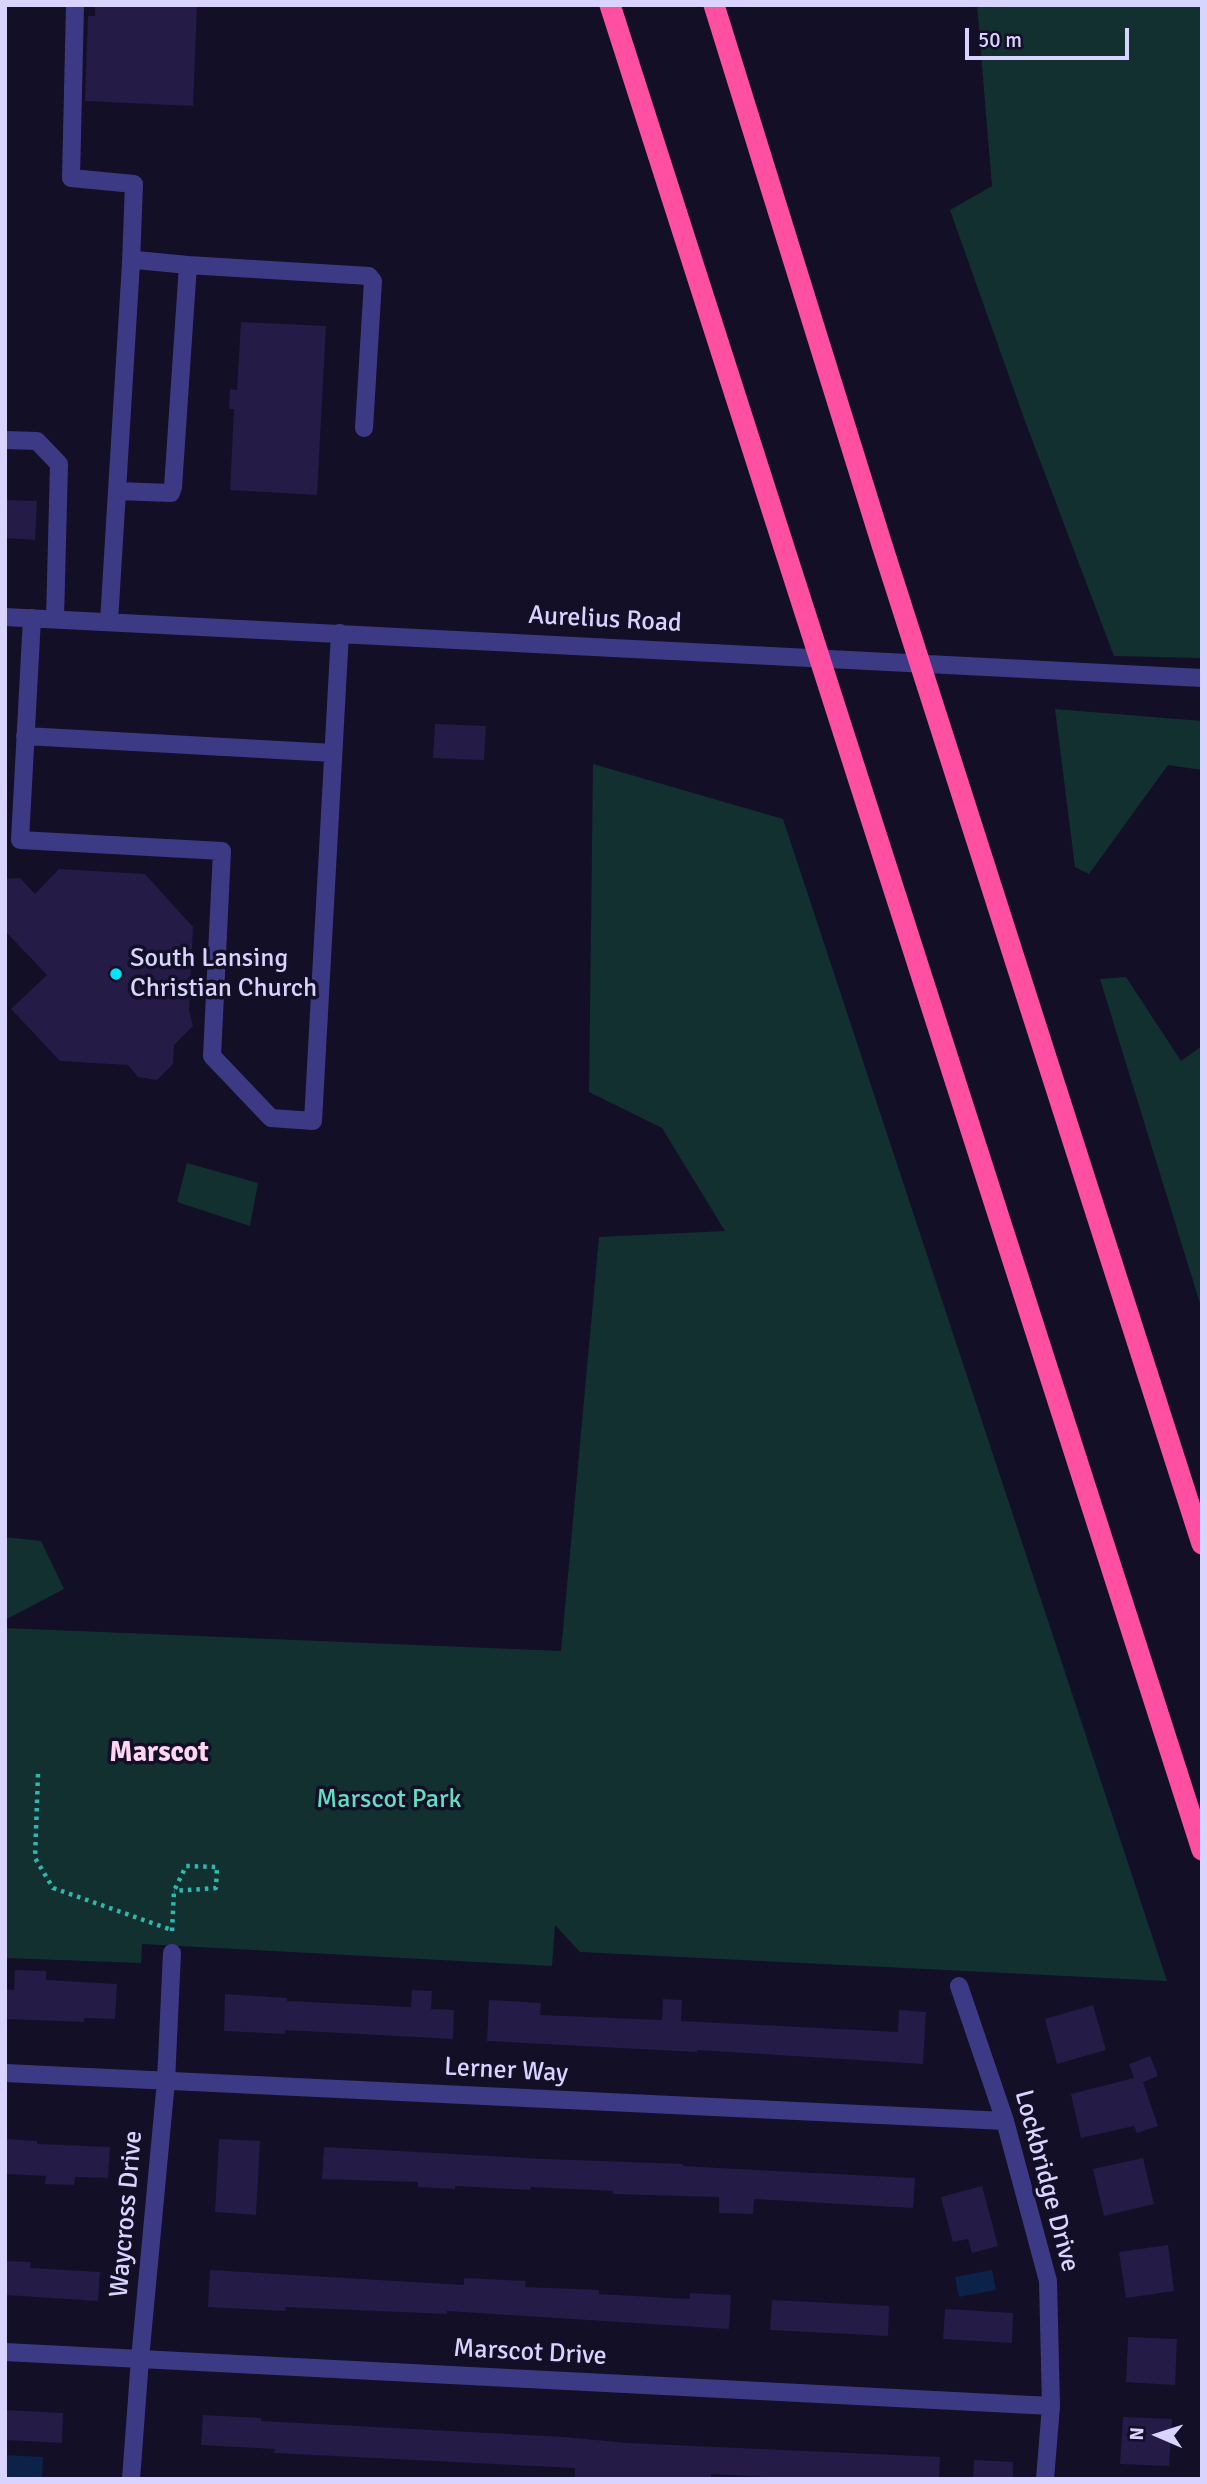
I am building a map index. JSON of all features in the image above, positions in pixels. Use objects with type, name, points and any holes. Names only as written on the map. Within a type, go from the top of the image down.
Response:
[{"type":"highway","points":[[610,5],[1202,1850]]},
{"type":"highway","points":[[714,5],[881,545],[1202,1544]]},
{"type":"street","points":[[75,5],[71,178],[134,184],[109,622]]},
{"type":"street","points":[[131,263],[136,260],[369,276],[373,281],[364,428]]},
{"type":"street","points":[[117,491],[171,493],[173,487],[188,265]]},
{"type":"street","points":[[5,440],[37,441],[59,464],[55,619]]},
{"type":"street","name":"Aurelius Road","points":[[5,617],[1202,678]]},
{"type":"street","points":[[32,618],[20,840],[222,851],[212,1056],[271,1118],[313,1121],[340,633]]},
{"type":"street","points":[[25,736],[333,753]]},
{"type":"street","name":"Waycross Drive","points":[[131,2479],[166,2081],[172,1953]]},
{"type":"street","name":"Lockbridge Drive","points":[[959,1986],[1004,2121],[1048,2281],[1051,2406],[1045,2479]]},
{"type":"street","name":"Lerner Way","points":[[5,2073],[1004,2121]]},
{"type":"street","name":"Marscot Drive","points":[[5,2352],[1051,2406]]},
{"type":"path","points":[[38,1774],[35,1858],[53,1888],[172,1930]]},
{"type":"path","points":[[172,1953],[174,1891],[186,1866],[218,1867],[216,1888],[174,1891]]},
{"type":"green space","points":[[977,5],[1202,5],[1202,658],[1114,656],[1025,421],[950,210],[992,186]]},
{"type":"green space","points":[[1055,709],[1202,721],[1202,770],[1168,765],[1089,874],[1075,867]]},
{"type":"green space","name":"Marscot Park","points":[[593,764],[783,819],[1167,1981],[580,1952],[555,1925],[552,1966],[142,1944],[141,1963],[5,1958],[5,1628],[561,1651],[599,1237],[725,1231],[662,1128],[589,1092]]},
{"type":"green space","points":[[1126,977],[1181,1061],[1202,1046],[1202,1310],[1100,979]]},
{"type":"green space","points":[[187,1163],[258,1183],[250,1226],[177,1202]]},
{"type":"green space","points":[[5,1537],[41,1541],[64,1589],[5,1620]]},
{"type":"water","points":[[992,2270],[996,2290],[959,2297],[955,2277]]},
{"type":"water","points":[[5,2455],[43,2457],[42,2479],[5,2477]]},
{"type":"building","points":[[95,5],[197,5],[193,106],[85,101],[88,16],[95,16]]},
{"type":"building","points":[[241,322],[326,326],[317,495],[230,490],[234,409],[229,409],[230,389],[237,390]]},
{"type":"building","points":[[5,500],[37,501],[35,540],[5,538]]},
{"type":"building","points":[[435,724],[486,726],[484,760],[433,758]]},
{"type":"building","name":"South Lansing Christian Church","points":[[59,869],[145,874],[193,927],[189,1010],[193,1026],[174,1045],[173,1064],[157,1080],[138,1077],[128,1065],[60,1061],[11,1009],[47,975],[5,931],[5,879],[20,878],[35,894]]},
{"type":"building","points":[[15,1970],[46,1971],[46,1980],[117,1984],[115,2019],[84,2018],[84,2022],[5,2019],[5,1989],[14,1990]]},
{"type":"building","points":[[412,1990],[432,1991],[431,2009],[454,2010],[453,2039],[285,2030],[285,2034],[224,2031],[225,1994],[287,1998],[287,2001],[411,2007]]},
{"type":"building","points":[[663,1999],[682,2000],[681,2021],[898,2032],[899,2010],[926,2012],[923,2064],[487,2041],[489,2000],[541,2003],[540,2015],[662,2020]]},
{"type":"building","points":[[1093,2005],[1106,2050],[1057,2064],[1045,2019]]},
{"type":"building","points":[[1150,2056],[1158,2076],[1143,2082],[1158,2126],[1137,2133],[1134,2126],[1081,2138],[1071,2094],[1134,2078],[1129,2064]]},
{"type":"building","points":[[5,2139],[37,2141],[37,2144],[110,2147],[108,2178],[75,2177],[74,2185],[45,2184],[46,2176],[5,2174]]},
{"type":"building","points":[[219,2139],[260,2141],[256,2215],[215,2212]]},
{"type":"building","points":[[324,2147],[915,2178],[913,2208],[754,2199],[753,2214],[719,2213],[719,2197],[613,2194],[613,2191],[531,2187],[530,2190],[455,2186],[455,2189],[418,2187],[418,2182],[322,2179]]},
{"type":"building","points":[[1143,2158],[1154,2204],[1104,2216],[1093,2169]]},
{"type":"building","points":[[982,2186],[998,2246],[972,2253],[968,2239],[953,2242],[941,2197]]},
{"type":"building","points":[[1168,2245],[1174,2291],[1126,2298],[1119,2252]]},
{"type":"building","points":[[5,2261],[31,2262],[30,2268],[100,2272],[98,2301],[5,2295]]},
{"type":"building","points":[[210,2270],[464,2285],[464,2278],[526,2281],[525,2287],[599,2290],[599,2294],[690,2299],[690,2293],[731,2295],[729,2329],[447,2311],[447,2314],[286,2307],[285,2311],[208,2307]]},
{"type":"building","points":[[772,2300],[889,2306],[888,2336],[770,2330]]},
{"type":"building","points":[[945,2309],[1013,2313],[1012,2343],[943,2339]]},
{"type":"building","points":[[1128,2337],[1177,2339],[1175,2385],[1126,2382]]},
{"type":"building","points":[[5,2410],[63,2413],[62,2443],[5,2440]]},
{"type":"building","points":[[203,2415],[261,2418],[261,2421],[564,2437],[628,2443],[940,2457],[939,2479],[802,2479],[711,2474],[711,2479],[575,2479],[575,2468],[274,2453],[275,2449],[201,2445]]},
{"type":"building","points":[[1123,2417],[1172,2419],[1169,2466],[1120,2464]]},
{"type":"building","points":[[974,2460],[1013,2462],[1013,2479],[973,2479]]},
{"type":"place","name":"South Lansing Christian Church","points":[[116,974]]},
{"type":"district","name":"Marscot","points":[[159,1754]]}]
